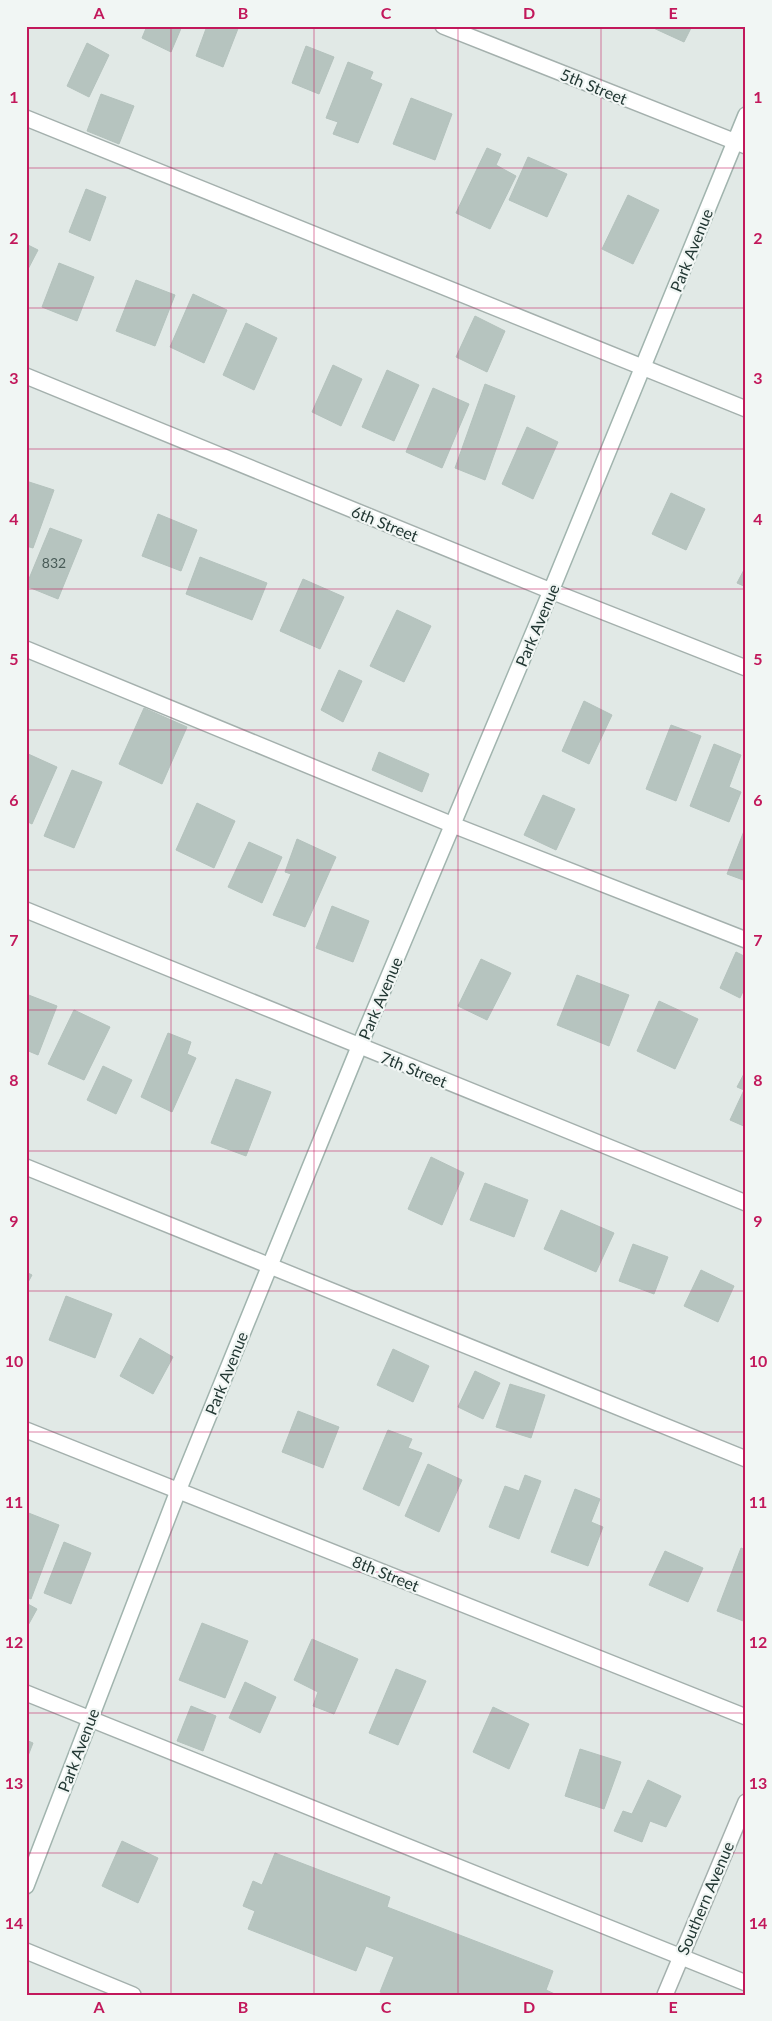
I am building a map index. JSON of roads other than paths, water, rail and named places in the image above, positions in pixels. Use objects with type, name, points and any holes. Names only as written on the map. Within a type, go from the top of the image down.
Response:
[{"type":"street","name":"5th Street","points":[[443,26],[740,144]]},
{"type":"street","name":"Park Avenue","points":[[26,1886],[178,1491],[269,1266],[643,368],[740,144],[746,115]]},
{"type":"street","points":[[26,118],[746,409]]},
{"type":"street","name":"6th Street","points":[[26,376],[551,591],[746,668]]},
{"type":"street","points":[[26,649],[453,825],[746,940]]},
{"type":"street","name":"7th Street","points":[[26,910],[746,1204]]},
{"type":"street","points":[[26,1167],[746,1459]]},
{"type":"street","name":"8th Street","points":[[26,1430],[746,1716]]},
{"type":"street","points":[[26,1693],[746,1983]]},
{"type":"street","name":"Southern Avenue","points":[[665,1995],[746,1802]]},
{"type":"street","points":[[26,1952],[133,1995]]}]
